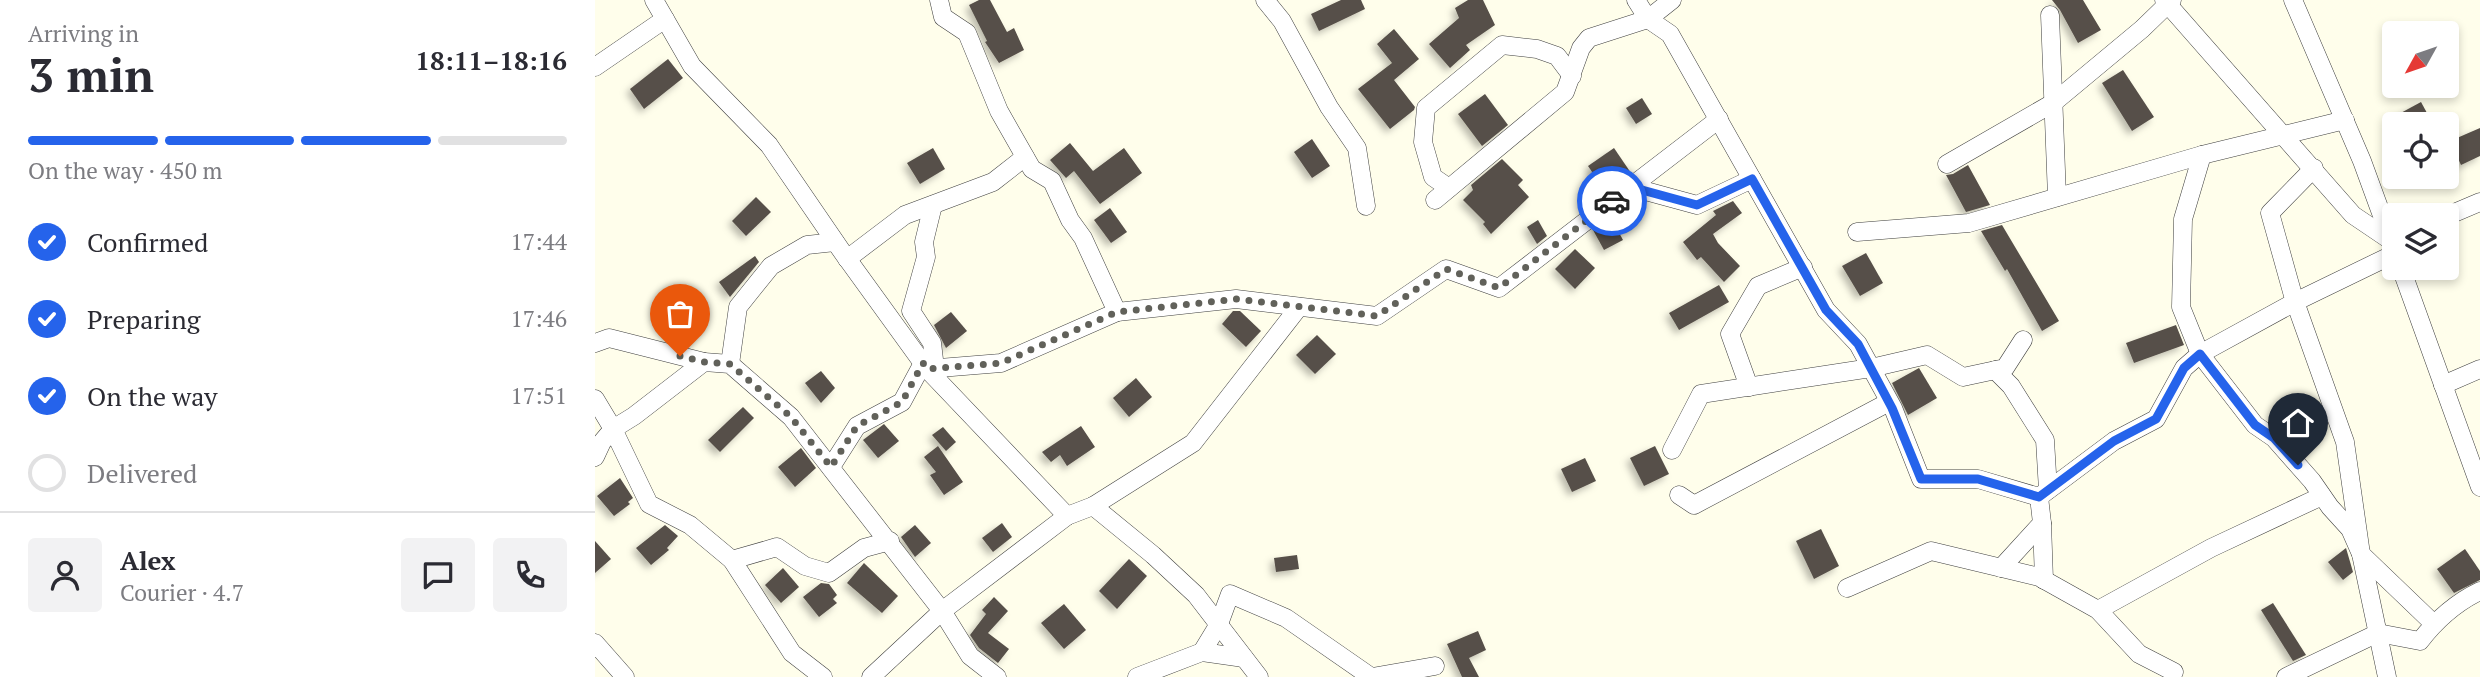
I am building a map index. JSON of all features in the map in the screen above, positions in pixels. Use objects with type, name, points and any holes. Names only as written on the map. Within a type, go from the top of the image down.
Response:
[{"type":"street","points":[[654,0],[692,66],[769,145],[847,259],[928,367],[1067,516]]},
{"type":"street","points":[[939,0],[943,17],[967,33],[999,111],[1032,169],[1052,181],[1070,220],[1083,238],[1117,312]]},
{"type":"street","points":[[1265,0],[1282,21],[1329,107],[1357,148],[1366,206]]},
{"type":"street","points":[[1636,0],[1648,19],[1670,34],[1826,310],[1858,344],[1889,402],[1921,479],[1978,479],[2044,494],[2114,441],[2156,419],[2184,368],[2200,354],[2382,252]]},
{"type":"street","points":[[1435,200],[1565,92],[1581,48],[1588,38],[1648,19],[1672,0]]},
{"type":"street","points":[[2293,0],[2345,120],[2382,217]]},
{"type":"street","points":[[1947,164],[2053,103],[2169,2],[2353,215],[2382,237]]},
{"type":"street","points":[[2050,15],[2057,197]]},
{"type":"street","points":[[595,67],[665,19]]},
{"type":"street","points":[[1450,188],[1433,177],[1423,142],[1426,108],[1502,44],[1538,49],[1557,56],[1572,76]]},
{"type":"street","points":[[928,367],[1001,363],[1117,312],[1237,299],[1285,307],[1377,316],[1446,269],[1499,288],[1719,120]]},
{"type":"street","points":[[1857,232],[1969,223],[2202,155],[2345,120]]},
{"type":"street","points":[[2202,155],[2183,219],[2181,307],[2200,354],[2255,425],[2284,448],[2350,529],[2361,554],[2434,624]]},
{"type":"street","points":[[847,259],[905,215],[993,182],[1025,157]]},
{"type":"street","points":[[2314,167],[2270,213],[2295,302],[2345,442],[2361,554],[2387,677]]},
{"type":"street","points":[[1631,187],[1697,205],[1752,179]]},
{"type":"street","points":[[2459,211],[2480,202]]},
{"type":"street","points":[[831,467],[857,426],[902,402],[928,367],[932,343],[911,311],[926,257],[925,242],[933,205]]},
{"type":"street","points":[[730,364],[738,307],[771,266],[807,245],[835,242]]},
{"type":"street","points":[[1749,387],[1730,334],[1758,286],[1803,267]]},
{"type":"street","points":[[2404,280],[2480,487]]},
{"type":"street","points":[[871,677],[942,611],[1067,516],[1093,506],[1193,443],[1299,307]]},
{"type":"street","points":[[595,343],[609,338],[704,362],[730,364],[791,417],[890,541],[942,611],[970,656],[997,677]]},
{"type":"street","points":[[1672,450],[1701,394],[1871,368],[1927,355],[1963,377],[2005,368],[2024,340]]},
{"type":"street","points":[[595,457],[602,442],[613,429],[704,362]]},
{"type":"street","points":[[2443,385],[2480,369]]},
{"type":"street","points":[[1995,370],[2011,386],[2045,440],[2042,523],[2044,580]]},
{"type":"street","points":[[595,399],[613,429],[649,504],[690,525],[732,559],[792,653],[823,677]]},
{"type":"street","points":[[1679,495],[1694,505],[1889,402]]},
{"type":"street","points":[[2098,610],[2211,548],[2322,496]]},
{"type":"street","points":[[1093,506],[1153,555],[1196,595],[1259,677]]},
{"type":"street","points":[[2001,568],[2042,523]]},
{"type":"street","points":[[732,559],[777,547],[805,566],[829,573],[864,548],[890,541]]},
{"type":"street","points":[[1847,588],[1931,551],[2001,568],[2044,580],[2098,610],[2139,654],[2174,672]]},
{"type":"street","points":[[2383,656],[2420,641],[2434,624],[2460,601],[2480,591]]},
{"type":"street","points":[[1202,652],[1219,624],[1230,594],[1286,618],[1371,677],[1435,666]]},
{"type":"street","points":[[2286,677],[2378,634],[2420,641]]},
{"type":"street","points":[[595,643],[625,677]]},
{"type":"street","points":[[1137,677],[1202,652],[1244,658]]},
{"type":"building","points":[[979,0],[990,0],[1007,32],[1014,28],[1024,50],[999,63],[985,42],[987,41],[969,5]]},
{"type":"building","points":[[1341,0],[1361,0],[1365,9],[1319,31],[1311,14]]},
{"type":"building","points":[[1468,0],[1483,0],[1495,25],[1466,45],[1470,50],[1450,68],[1429,44],[1459,18],[1455,8]]},
{"type":"building","points":[[2052,0],[2083,0],[2101,30],[2078,43]]},
{"type":"building","points":[[1394,29],[1419,59],[1394,80],[1415,107],[1390,129],[1358,89],[1392,63],[1377,44]]},
{"type":"building","points":[[668,59],[683,78],[644,109],[630,89]]},
{"type":"building","points":[[2123,70],[2154,117],[2132,131],[2102,83]]},
{"type":"building","points":[[1485,94],[1508,125],[1482,146],[1458,114]]},
{"type":"building","points":[[1642,98],[1652,114],[1636,124],[1626,108]]},
{"type":"building","points":[[2421,102],[2426,112],[2403,112]]},
{"type":"building","points":[[2480,128],[2480,156],[2461,165],[2459,137]]},
{"type":"building","points":[[1312,139],[1330,166],[1312,178],[1294,152]]},
{"type":"building","points":[[1070,143],[1093,171],[1124,148],[1142,173],[1100,204],[1074,171],[1066,178],[1050,160]]},
{"type":"building","points":[[933,148],[945,169],[920,184],[907,163]]},
{"type":"building","points":[[1614,148],[1631,173],[1605,191],[1588,166]]},
{"type":"building","points":[[1502,159],[1523,180],[1518,185],[1529,197],[1491,234],[1483,224],[1485,222],[1463,200],[1473,190],[1471,185]]},
{"type":"building","points":[[1968,165],[1990,205],[1966,212],[1946,175]]},
{"type":"building","points":[[756,197],[771,212],[746,236],[732,221]]},
{"type":"building","points":[[1733,201],[1742,213],[1713,234],[1740,266],[1724,282],[1701,257],[1697,260],[1683,242],[1716,215],[1713,211]]},
{"type":"building","points":[[1110,208],[1127,232],[1111,243],[1094,220]]},
{"type":"building","points":[[1611,218],[1623,240],[1604,250],[1593,230]]},
{"type":"building","points":[[1538,220],[1547,236],[1537,244],[1527,227]]},
{"type":"building","points":[[2002,225],[2059,321],[2042,331],[2007,269],[2005,271],[1981,231]]},
{"type":"building","points":[[1575,249],[1595,268],[1575,289],[1555,269]]},
{"type":"building","points":[[1866,253],[1883,283],[1860,296],[1842,266]]},
{"type":"building","points":[[755,256],[759,262],[730,297],[719,282]]},
{"type":"building","points":[[1719,285],[1729,302],[1679,330],[1669,313]]},
{"type":"building","points":[[1233,311],[1240,311],[1261,331],[1246,347],[1222,324]]},
{"type":"building","points":[[951,312],[967,331],[946,348],[934,325]]},
{"type":"building","points":[[2176,325],[2184,345],[2134,363],[2126,343]]},
{"type":"building","points":[[1317,335],[1336,354],[1315,374],[1296,355]]},
{"type":"building","points":[[1919,368],[1937,398],[1908,415],[1892,383]]},
{"type":"building","points":[[821,371],[835,388],[821,403],[805,383]]},
{"type":"building","points":[[1136,378],[1152,397],[1129,417],[1113,398]]},
{"type":"building","points":[[743,407],[754,418],[720,452],[708,440]]},
{"type":"building","points":[[884,424],[899,441],[878,458],[863,440]]},
{"type":"building","points":[[1081,426],[1095,447],[1067,466],[1060,455],[1051,462],[1042,452]]},
{"type":"building","points":[[943,427],[956,442],[946,451],[932,435]]},
{"type":"building","points":[[938,446],[963,482],[944,495],[930,475],[936,472],[924,457]]},
{"type":"building","points":[[1655,446],[1669,474],[1644,486],[1630,458]]},
{"type":"building","points":[[801,448],[816,468],[795,487],[778,467]]},
{"type":"building","points":[[1585,458],[1596,481],[1572,492],[1561,469]]},
{"type":"building","points":[[620,478],[633,498],[628,502],[630,504],[614,516],[597,496]]},
{"type":"building","points":[[1002,523],[1012,537],[993,552],[982,538]]},
{"type":"building","points":[[665,525],[678,536],[667,548],[669,550],[651,565],[636,548]]},
{"type":"building","points":[[915,525],[931,543],[915,557],[901,537]]},
{"type":"building","points":[[1821,529],[1839,566],[1814,579],[1796,541]]},
{"type":"building","points":[[595,541],[611,559],[595,573]]},
{"type":"building","points":[[2346,548],[2353,572],[2343,580],[2328,562]]},
{"type":"building","points":[[2465,549],[2480,571],[2480,580],[2454,593],[2437,569]]},
{"type":"building","points":[[1297,555],[1299,569],[1276,572],[1274,558]]},
{"type":"building","points":[[1129,559],[1147,576],[1117,609],[1099,591]]},
{"type":"building","points":[[864,563],[898,596],[882,613],[847,583]]},
{"type":"building","points":[[783,568],[799,587],[781,603],[765,585]]},
{"type":"building","points":[[821,583],[829,584],[837,595],[833,599],[837,603],[819,617],[803,597]]},
{"type":"building","points":[[994,597],[1008,611],[988,633],[1009,649],[998,663],[979,648],[970,635],[986,614],[982,610]]},
{"type":"building","points":[[2273,603],[2306,655],[2293,661],[2261,610]]},
{"type":"building","points":[[1064,604],[1086,630],[1064,649],[1041,623]]},
{"type":"building","points":[[1478,631],[1486,650],[1469,658],[1479,677],[1462,677],[1447,644]]},
{"type":"way so far","points":[[680,356],[704,362],[730,364],[791,417],[831,467],[857,426],[902,402],[923,363],[927,369],[1001,363],[1117,312],[1237,299],[1285,307],[1377,316],[1446,269],[1499,288],[1612,201]]},
{"type":"route","points":[[1612,201],[1631,187],[1697,205],[1752,179],[1826,310],[1858,344],[1892,408],[1921,479],[1978,479],[2039,497],[2114,441],[2156,419],[2184,368],[2200,354],[2255,425],[2274,438],[2298,465]]}]
